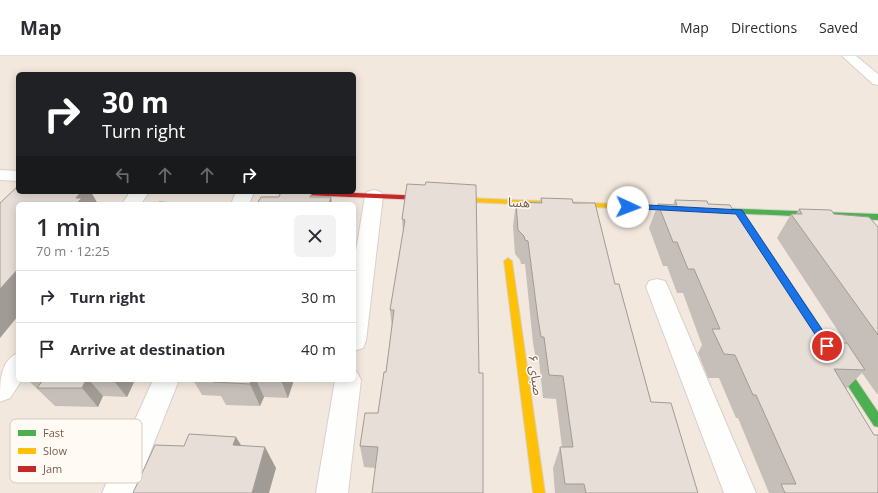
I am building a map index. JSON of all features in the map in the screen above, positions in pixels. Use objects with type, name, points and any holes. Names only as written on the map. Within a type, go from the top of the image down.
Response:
[{"type":"street","points":[[848,56],[878,81]]},
{"type":"street","points":[[0,175],[16,176]]},
{"type":"street","name":"هسا","points":[[326,194],[878,217]]},
{"type":"street","points":[[356,326],[374,196]]},
{"type":"street","points":[[739,211],[878,422]]},
{"type":"street","name":"صبای ۶","points":[[508,261],[539,493]]},
{"type":"street","points":[[657,287],[740,493]]},
{"type":"street","points":[[0,390],[16,367]]},
{"type":"street","points":[[142,436],[165,382]]},
{"type":"street","points":[[332,493],[348,382]]},
{"type":"street","points":[[118,493],[122,483]]},
{"type":"shaded area","points":[[0,56],[878,56],[878,493],[0,493]]},
{"type":"building","points":[[426,182],[476,185],[479,373],[483,373],[483,493],[372,493],[378,447],[360,446],[365,413],[378,413],[384,372],[386,372],[394,310],[390,310],[405,220],[402,219],[407,184],[425,185]]},
{"type":"building","points":[[16,188],[16,194],[79,194],[76,198],[82,198],[78,202],[16,202],[16,271],[0,289],[0,203]]},
{"type":"building","points":[[280,194],[312,194],[310,197],[331,197],[330,202],[258,202],[261,197],[279,197]]},
{"type":"building","points":[[541,198],[572,199],[573,203],[595,203],[615,284],[619,284],[651,402],[671,403],[698,493],[586,493],[584,484],[565,484],[560,447],[573,447],[563,376],[549,375],[544,337],[541,337],[538,319],[528,241],[525,240],[524,236],[518,230],[516,202],[542,203]]},
{"type":"building","points":[[675,200],[707,201],[708,204],[730,205],[734,212],[741,213],[820,342],[847,343],[865,370],[834,369],[874,435],[878,435],[878,493],[785,493],[781,484],[796,484],[756,395],[753,395],[735,355],[724,354],[712,329],[720,329],[694,269],[688,269],[677,242],[673,242],[658,204],[677,205]]},
{"type":"building","points":[[799,209],[831,210],[834,214],[869,217],[878,227],[878,335],[791,214],[802,214]]},
{"type":"building","points":[[42,382],[85,382],[82,388],[37,388]]},
{"type":"building","points":[[213,382],[250,382],[250,384]]},
{"type":"building","points":[[189,434],[236,437],[233,445],[265,447],[252,493],[133,493],[138,483],[142,483],[142,473],[155,445],[184,446]]},
{"type":"traffic: fast","points":[[641,207],[878,217]]},
{"type":"traffic: fast","points":[[749,228],[878,422]]},
{"type":"traffic: slow","points":[[446,199],[641,207]]},
{"type":"traffic: slow","points":[[508,261],[539,493]]},
{"type":"traffic: jam","points":[[327,194],[446,199]]},
{"type":"route","points":[[628,207],[739,211],[827,346]]}]
